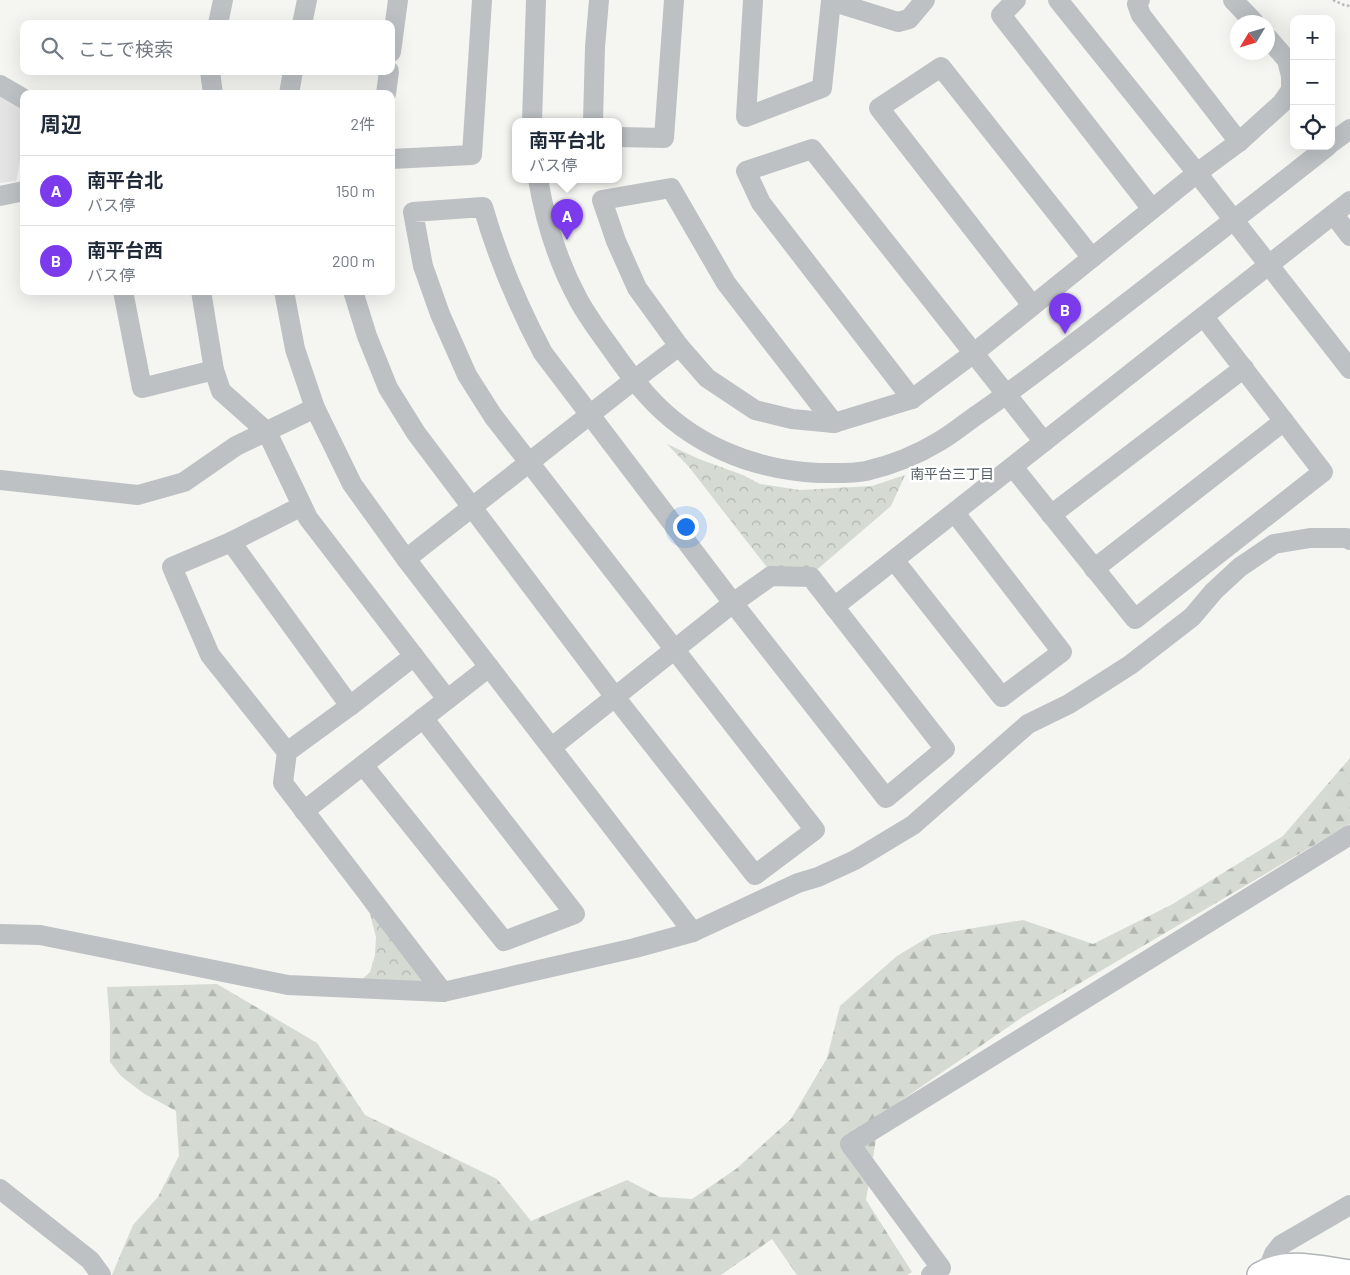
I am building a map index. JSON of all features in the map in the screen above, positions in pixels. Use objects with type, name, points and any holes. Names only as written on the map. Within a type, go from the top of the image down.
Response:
[{"type":"main road","points":[[1263,1273],[1281,1266],[1293,1266],[1350,1273]]},
{"type":"street","points":[[219,20],[223,0]]},
{"type":"street","points":[[303,20],[307,0]]},
{"type":"street","points":[[395,22],[398,0]]},
{"type":"street","points":[[395,160],[472,155],[482,0]]},
{"type":"street","points":[[532,118],[536,0]]},
{"type":"street","points":[[593,118],[595,47],[599,0]]},
{"type":"street","points":[[622,137],[664,138],[674,0]]},
{"type":"street","points":[[753,0],[746,117],[822,88],[831,1],[898,22],[909,19],[925,0]]},
{"type":"street","points":[[1016,0],[1001,15],[1152,209]]},
{"type":"street","points":[[1058,0],[1197,173],[1350,369]]},
{"type":"street","points":[[1140,0],[1137,4],[1141,15],[1239,142]]},
{"type":"street","points":[[1233,0],[1247,15]]},
{"type":"street","points":[[834,423],[726,283],[672,188],[602,200],[616,241],[637,288],[679,346],[707,378],[755,410],[792,419],[834,423],[912,399],[974,353],[1197,173],[1239,142],[1282,103],[1291,90],[1291,76],[1287,60],[1275,46]]},
{"type":"street","points":[[1032,305],[879,108],[941,66],[1092,258]]},
{"type":"street","points":[[211,75],[212,90]]},
{"type":"street","points":[[290,90],[292,75]]},
{"type":"street","points":[[387,90],[388,75]]},
{"type":"street","points":[[0,85],[20,97]]},
{"type":"street","points":[[1335,140],[1350,128]]},
{"type":"street","points":[[912,399],[761,203],[746,171],[812,149],[1044,442]]},
{"type":"street","points":[[539,183],[542,201],[564,271],[578,300],[634,380],[652,401],[674,421],[703,440],[735,456],[769,467],[808,472],[864,472],[916,454],[940,441],[1007,395],[1323,150]]},
{"type":"street","points":[[0,196],[20,192]]},
{"type":"street","points":[[834,608],[1350,201]]},
{"type":"street","points":[[354,295],[367,336],[388,388],[416,433],[615,697],[755,875],[815,830],[674,650],[530,462],[493,416],[467,375],[440,314],[423,266],[413,212],[483,207],[493,242],[510,285],[543,353],[733,604],[886,798],[946,749],[810,577],[781,576],[771,576],[733,604],[674,650],[615,697],[552,747]]},
{"type":"street","points":[[1334,215],[1350,236]]},
{"type":"street","points":[[124,295],[142,388],[214,370]]},
{"type":"street","points":[[202,295],[214,370],[221,391],[267,432],[308,518],[447,699]]},
{"type":"street","points":[[285,295],[296,349],[314,408],[352,484],[406,559],[693,932]]},
{"type":"street","points":[[1012,467],[1135,619],[1323,472],[1204,317]]},
{"type":"street","points":[[406,559],[679,346]]},
{"type":"street","points":[[1051,515],[1244,368]]},
{"type":"street","points":[[0,480],[138,495],[184,482],[236,446],[314,408]]},
{"type":"street","points":[[1094,569],[1284,421]]},
{"type":"street","points":[[302,506],[231,542],[172,568],[210,655],[287,752],[283,783],[443,992]]},
{"type":"street","points":[[894,560],[1002,697],[1062,652],[955,512]]},
{"type":"street","points":[[0,934],[40,935],[288,985],[443,992],[635,948],[693,932],[798,883],[818,877],[855,860],[913,825],[1028,724],[1069,704],[1130,665],[1192,617],[1214,591],[1240,567],[1274,544],[1310,538],[1342,539],[1350,522]]},
{"type":"street","points":[[231,542],[350,706]]},
{"type":"street","points":[[287,752],[414,656]]},
{"type":"street","points":[[304,810],[489,667]]},
{"type":"street","points":[[363,765],[504,941],[575,914],[423,718]]},
{"type":"street","points":[[931,1275],[941,1268],[850,1144],[1350,835]]},
{"type":"street","points":[[0,1189],[90,1260],[101,1275]]},
{"type":"street","points":[[1263,1273],[1281,1246],[1350,1205]]},
{"type":"path","points":[[1333,0],[1350,6]]},
{"type":"shaded area","points":[[0,94],[20,106],[20,160],[16,181],[0,183]]},
{"type":"green space","points":[[667,444],[699,459],[743,475],[760,484],[800,490],[872,486],[905,475],[891,506],[813,573],[769,570],[689,467]]},
{"type":"green space","points":[[1350,758],[1350,824],[1024,1016],[880,1115],[866,1200],[912,1272],[907,1275],[797,1275],[772,1239],[721,1275],[112,1275],[133,1225],[158,1197],[179,1156],[176,1111],[143,1093],[121,1076],[110,1062],[107,987],[217,984],[317,1043],[365,1115],[497,1179],[531,1221],[627,1180],[660,1197],[692,1199],[736,1169],[791,1119],[827,1058],[840,1006],[897,956],[932,935],[1023,920],[1093,944],[1171,905],[1283,836]]},
{"type":"green space","points":[[352,888],[437,989],[357,984],[370,972],[375,955],[376,937],[370,914]]},
{"type":"place","name":"南平台北","points":[[567,240]]},
{"type":"place","name":"南平台西","points":[[1065,334]]},
{"type":"district","name":"南平台三丁目","points":[[952,474]]}]
